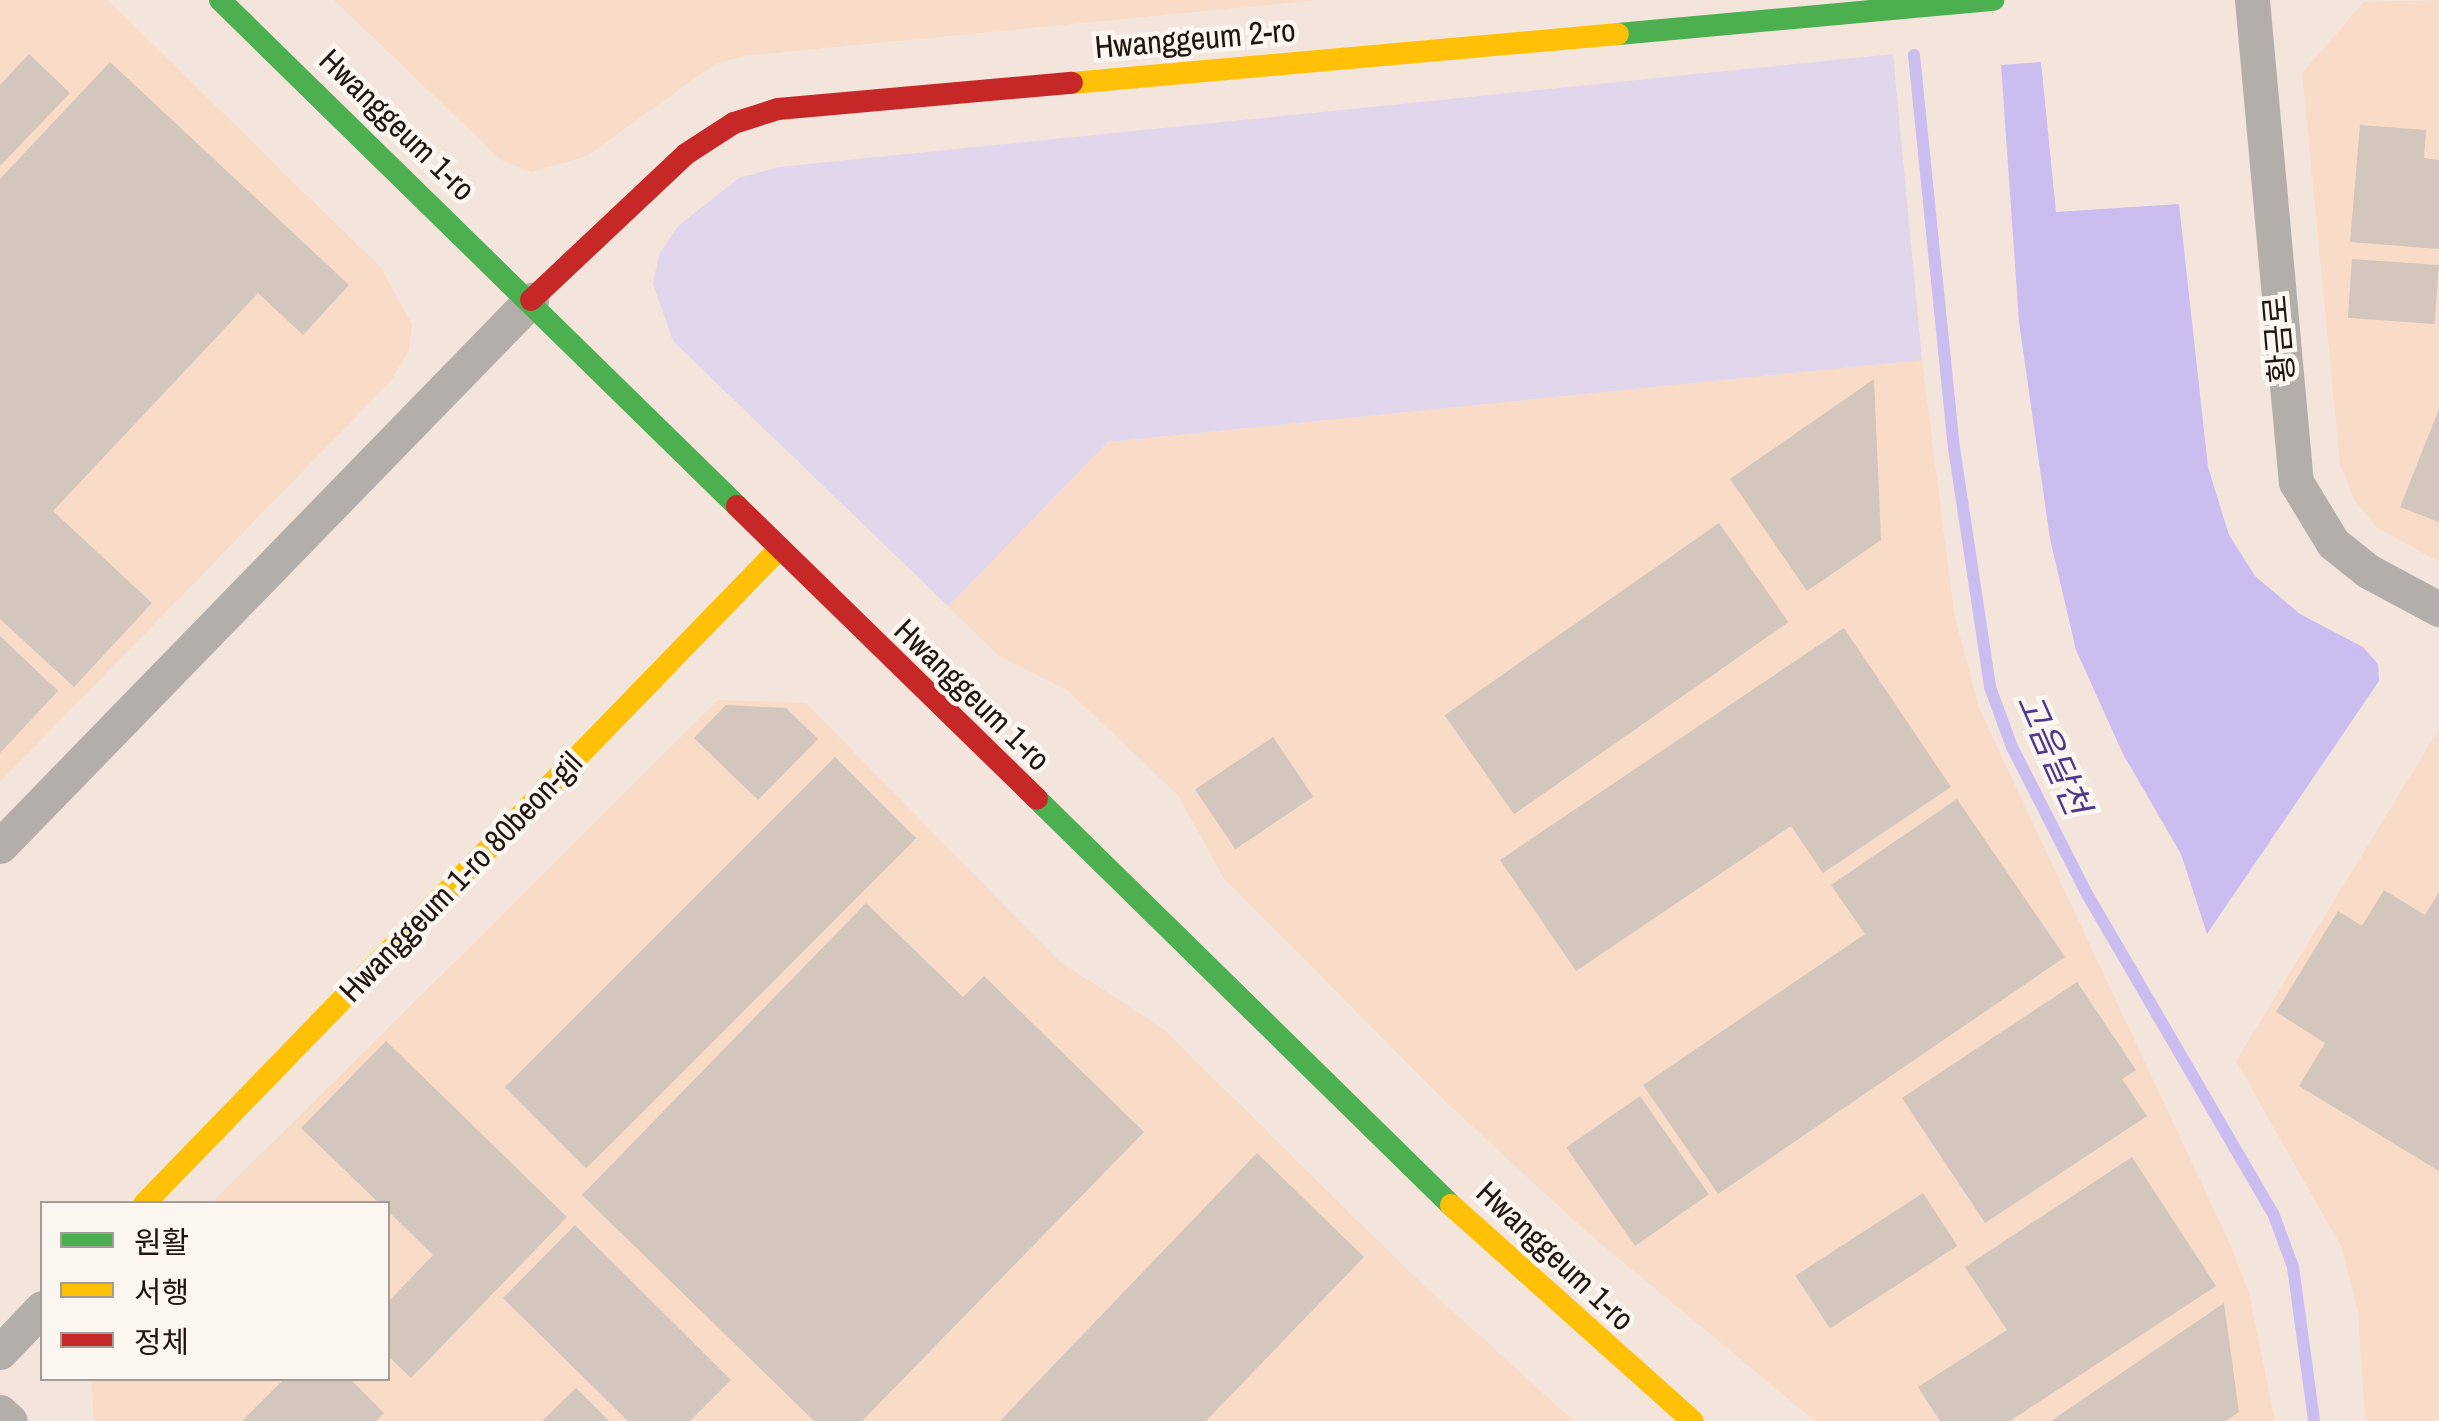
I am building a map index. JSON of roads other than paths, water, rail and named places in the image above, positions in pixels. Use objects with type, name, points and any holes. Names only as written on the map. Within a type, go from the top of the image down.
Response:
[{"type":"street","name":"Hwanggeum 1-ro","points":[[220,0],[531,300],[778,551],[1486,1238],[1693,1421]]},
{"type":"street","name":"Hwanggeum 2-ro","points":[[531,300],[686,154],[734,123],[778,109],[1993,0]]},
{"type":"street","name":"황금로","points":[[2252,0],[2296,482],[2334,543],[2368,571],[2439,609]]},
{"type":"street","points":[[0,846],[531,300]]},
{"type":"street","name":"Hwanggeum 1-ro 80beon-gil","points":[[147,1201],[778,551]]},
{"type":"street","points":[[0,1352],[40,1310]]},
{"type":"street","points":[[0,1412],[10,1421]]},
{"type":"waterway","name":"고음달천","points":[[1914,55],[1954,448],[1990,687],[2012,747],[2087,894],[2273,1213],[2293,1267],[2314,1421]]}]
